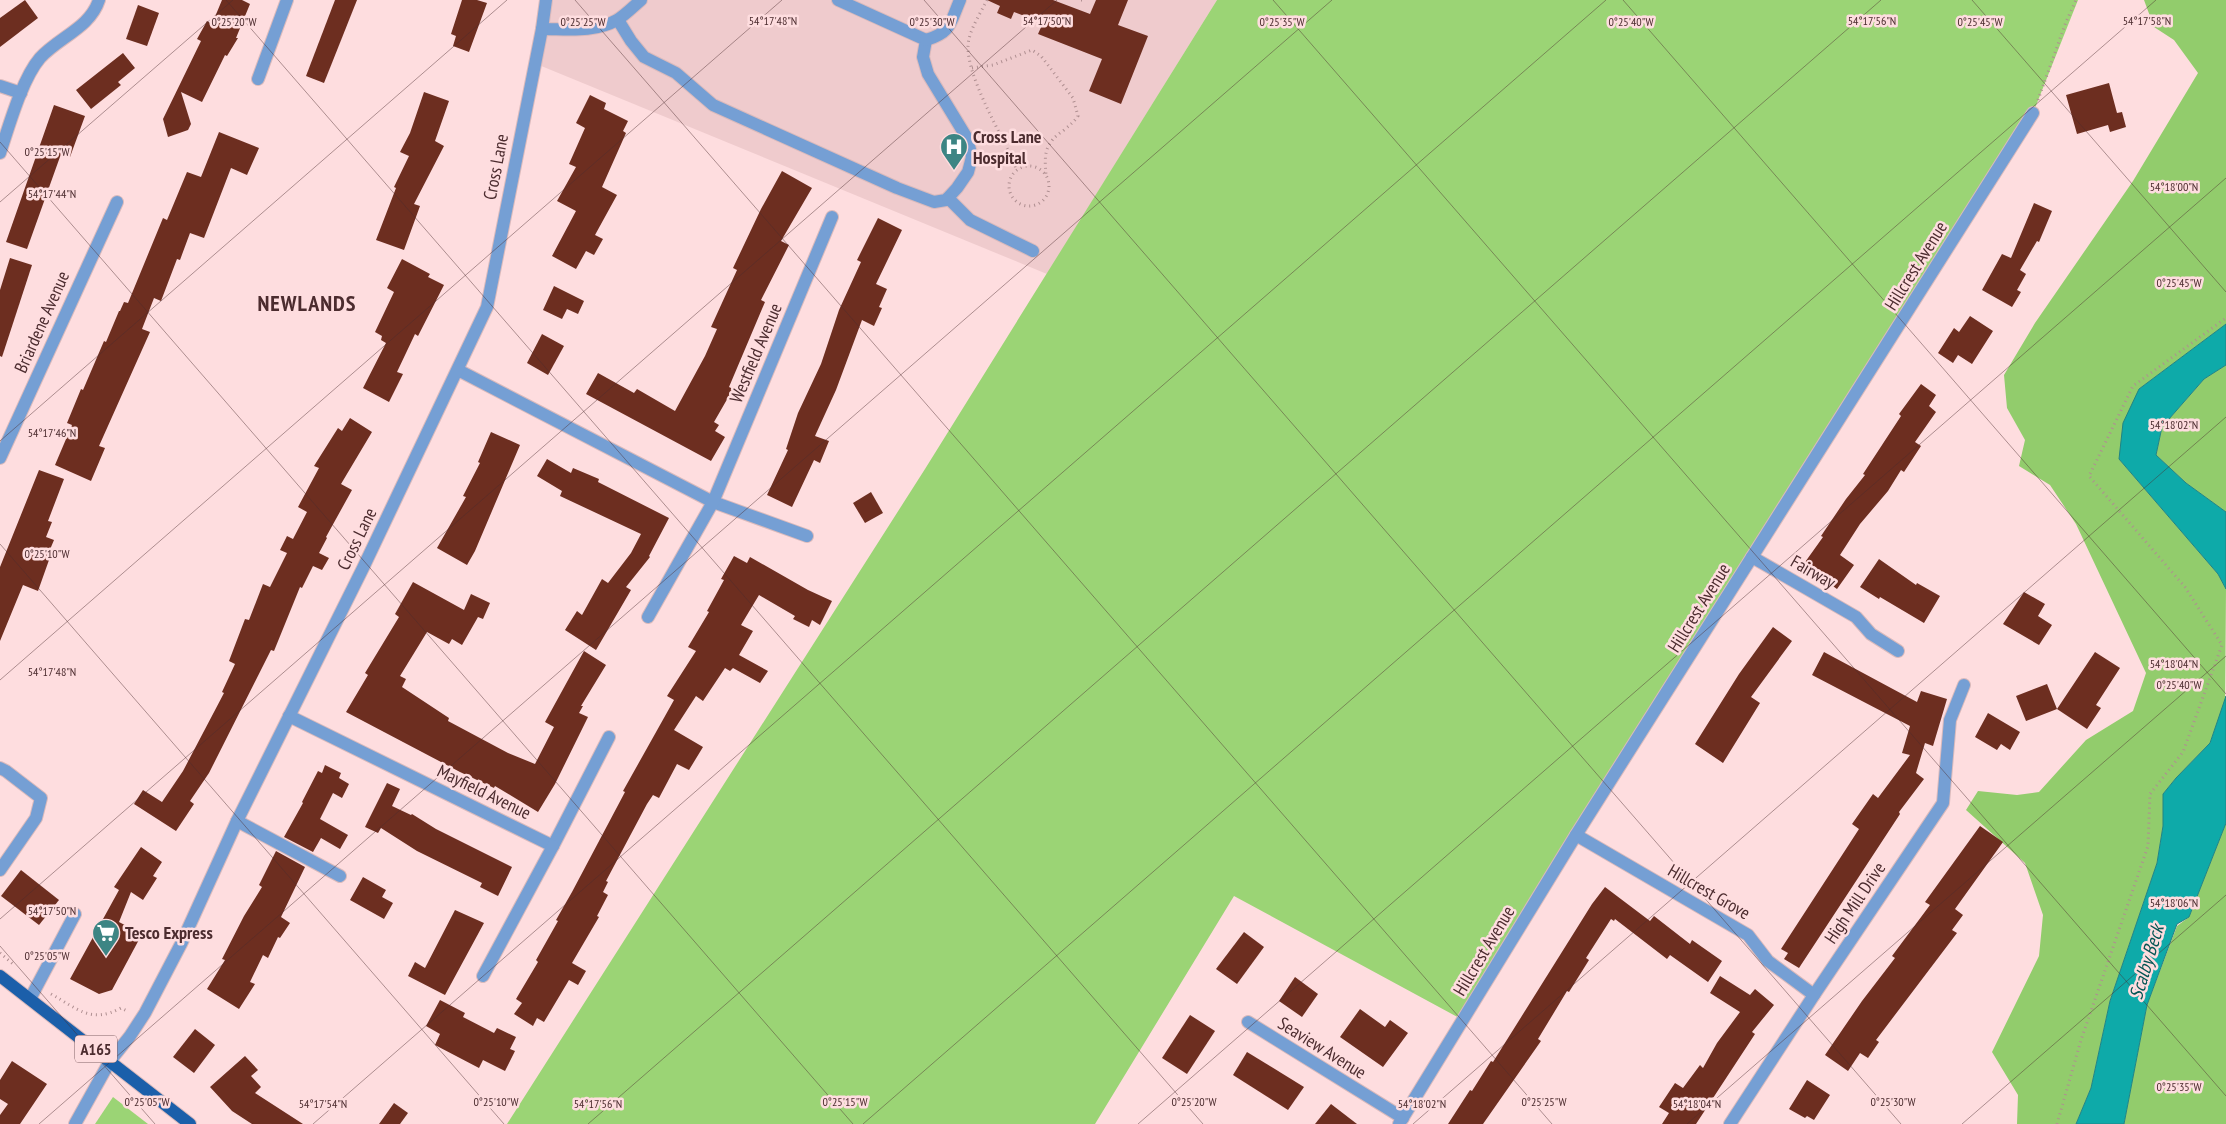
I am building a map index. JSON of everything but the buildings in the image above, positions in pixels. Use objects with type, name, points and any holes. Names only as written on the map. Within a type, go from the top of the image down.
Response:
[{"type":"main road","name":"A165","points":[[0,976],[190,1124]]},
{"type":"street","points":[[0,153],[21,93],[40,59],[84,23],[96,9],[100,0]]},
{"type":"street","points":[[258,79],[287,0]]},
{"type":"street","name":"Cross Lane","points":[[75,1124],[110,1060],[140,1020],[181,944],[237,821],[363,568],[487,307],[542,29],[546,0]]},
{"type":"street","points":[[542,29],[593,29],[618,20],[641,0]]},
{"type":"street","points":[[838,0],[926,40],[940,36],[947,30],[960,0]]},
{"type":"street","points":[[618,20],[644,57],[676,73],[713,105],[897,188],[934,202],[948,198],[958,188],[968,172],[972,157],[967,138],[928,74],[923,57],[926,40]]},
{"type":"street","points":[[0,86],[21,93]]},
{"type":"street","name":"Hillcrest Avenue","points":[[1401,1121],[1576,834],[2033,113]]},
{"type":"street","points":[[948,198],[970,220],[1033,251]]},
{"type":"street","name":"Briardene Avenue","points":[[0,458],[117,202]]},
{"type":"street","name":"Westfield Avenue","points":[[648,617],[713,502],[832,217]]},
{"type":"street","points":[[458,370],[713,502],[807,536]]},
{"type":"street","name":"Fairway","points":[[1752,557],[1856,618],[1871,634],[1898,651]]},
{"type":"street","name":"High Mill Drive","points":[[1730,1124],[1943,803],[1950,720],[1964,685]]},
{"type":"street","name":"Mayfield Avenue","points":[[289,716],[553,846]]},
{"type":"street","points":[[483,976],[609,737]]},
{"type":"street","points":[[0,768],[41,798],[36,818],[0,870]]},
{"type":"street","points":[[237,821],[340,876]]},
{"type":"street","name":"Hillcrest Grove","points":[[1576,834],[1748,935],[1768,961],[1814,995]]},
{"type":"street","points":[[30,999],[76,914]]},
{"type":"street","name":"Seaview Avenue","points":[[1248,1022],[1401,1121]]},
{"type":"path","points":[[987,0],[969,40],[969,59],[975,79],[1017,170]]},
{"type":"path","points":[[2033,113],[2066,22],[2076,0]]},
{"type":"path","points":[[972,68],[993,65],[1032,50],[1041,56],[1073,98],[1078,116],[1074,122],[1051,140],[1047,147],[1045,162],[1048,188],[1043,199],[1038,203],[1025,205],[1014,199],[1010,193],[1010,180],[1017,170],[1029,166],[1036,167],[1046,175]]},
{"type":"path","points":[[2057,1124],[2081,1040],[2148,846],[2150,794],[2183,752],[2222,645],[2185,587],[2089,476],[2133,386],[2226,318]]},
{"type":"path","points":[[0,953],[15,965]]},
{"type":"path","points":[[38,984],[49,993],[86,1013],[97,1016],[108,1014],[121,1008],[140,1020]]},
{"type":"shaded area","name":"Cross Lane Hospital","points":[[546,0],[1217,0],[1047,274],[534,63]]},
{"type":"green space","points":[[1217,0],[2078,0],[2033,113],[1463,1020],[1234,896],[1095,1124],[507,1124],[925,469]]},
{"type":"green space","points":[[2144,0],[2226,0],[2226,324],[2139,389],[2119,459],[2218,574],[2226,589],[2225,701],[2210,743],[2163,794],[2163,826],[2157,863],[2110,1001],[2091,1088],[2076,1124],[2017,1124],[2018,1095],[1992,1052],[2039,956],[2043,915],[2025,863],[1966,810],[1978,791],[2017,795],[2039,792],[2086,740],[2133,711],[2146,673],[2076,524],[2050,485],[2019,466],[2025,440],[2007,408],[2004,375],[2035,323],[2133,181],[2198,73],[2174,40],[2154,27]]},
{"type":"green space","points":[[2226,365],[2226,512],[2186,483],[2156,455],[2162,427],[2204,379]]},
{"type":"green space","points":[[2226,823],[2226,1124],[2124,1124],[2147,1005],[2177,926],[2189,917]]},
{"type":"green space","points":[[113,1097],[148,1124],[95,1124]]},
{"type":"water","points":[[2226,324],[2226,365],[2204,379],[2162,427],[2156,455],[2186,483],[2226,512],[2226,589],[2218,574],[2119,459],[2123,423],[2139,389]]},
{"type":"water","name":"Scalby Beck","points":[[2226,696],[2226,823],[2189,917],[2177,924],[2147,1005],[2124,1124],[2076,1124],[2091,1088],[2110,1001],[2157,863],[2163,826],[2163,794],[2210,743]]},
{"type":"place","name":"Cross Lane Hospital","points":[[954,171]]},
{"type":"place","name":"Tesco Express","points":[[106,957]]},
{"type":"district","name":"NEWLANDS","points":[[307,303]]}]
